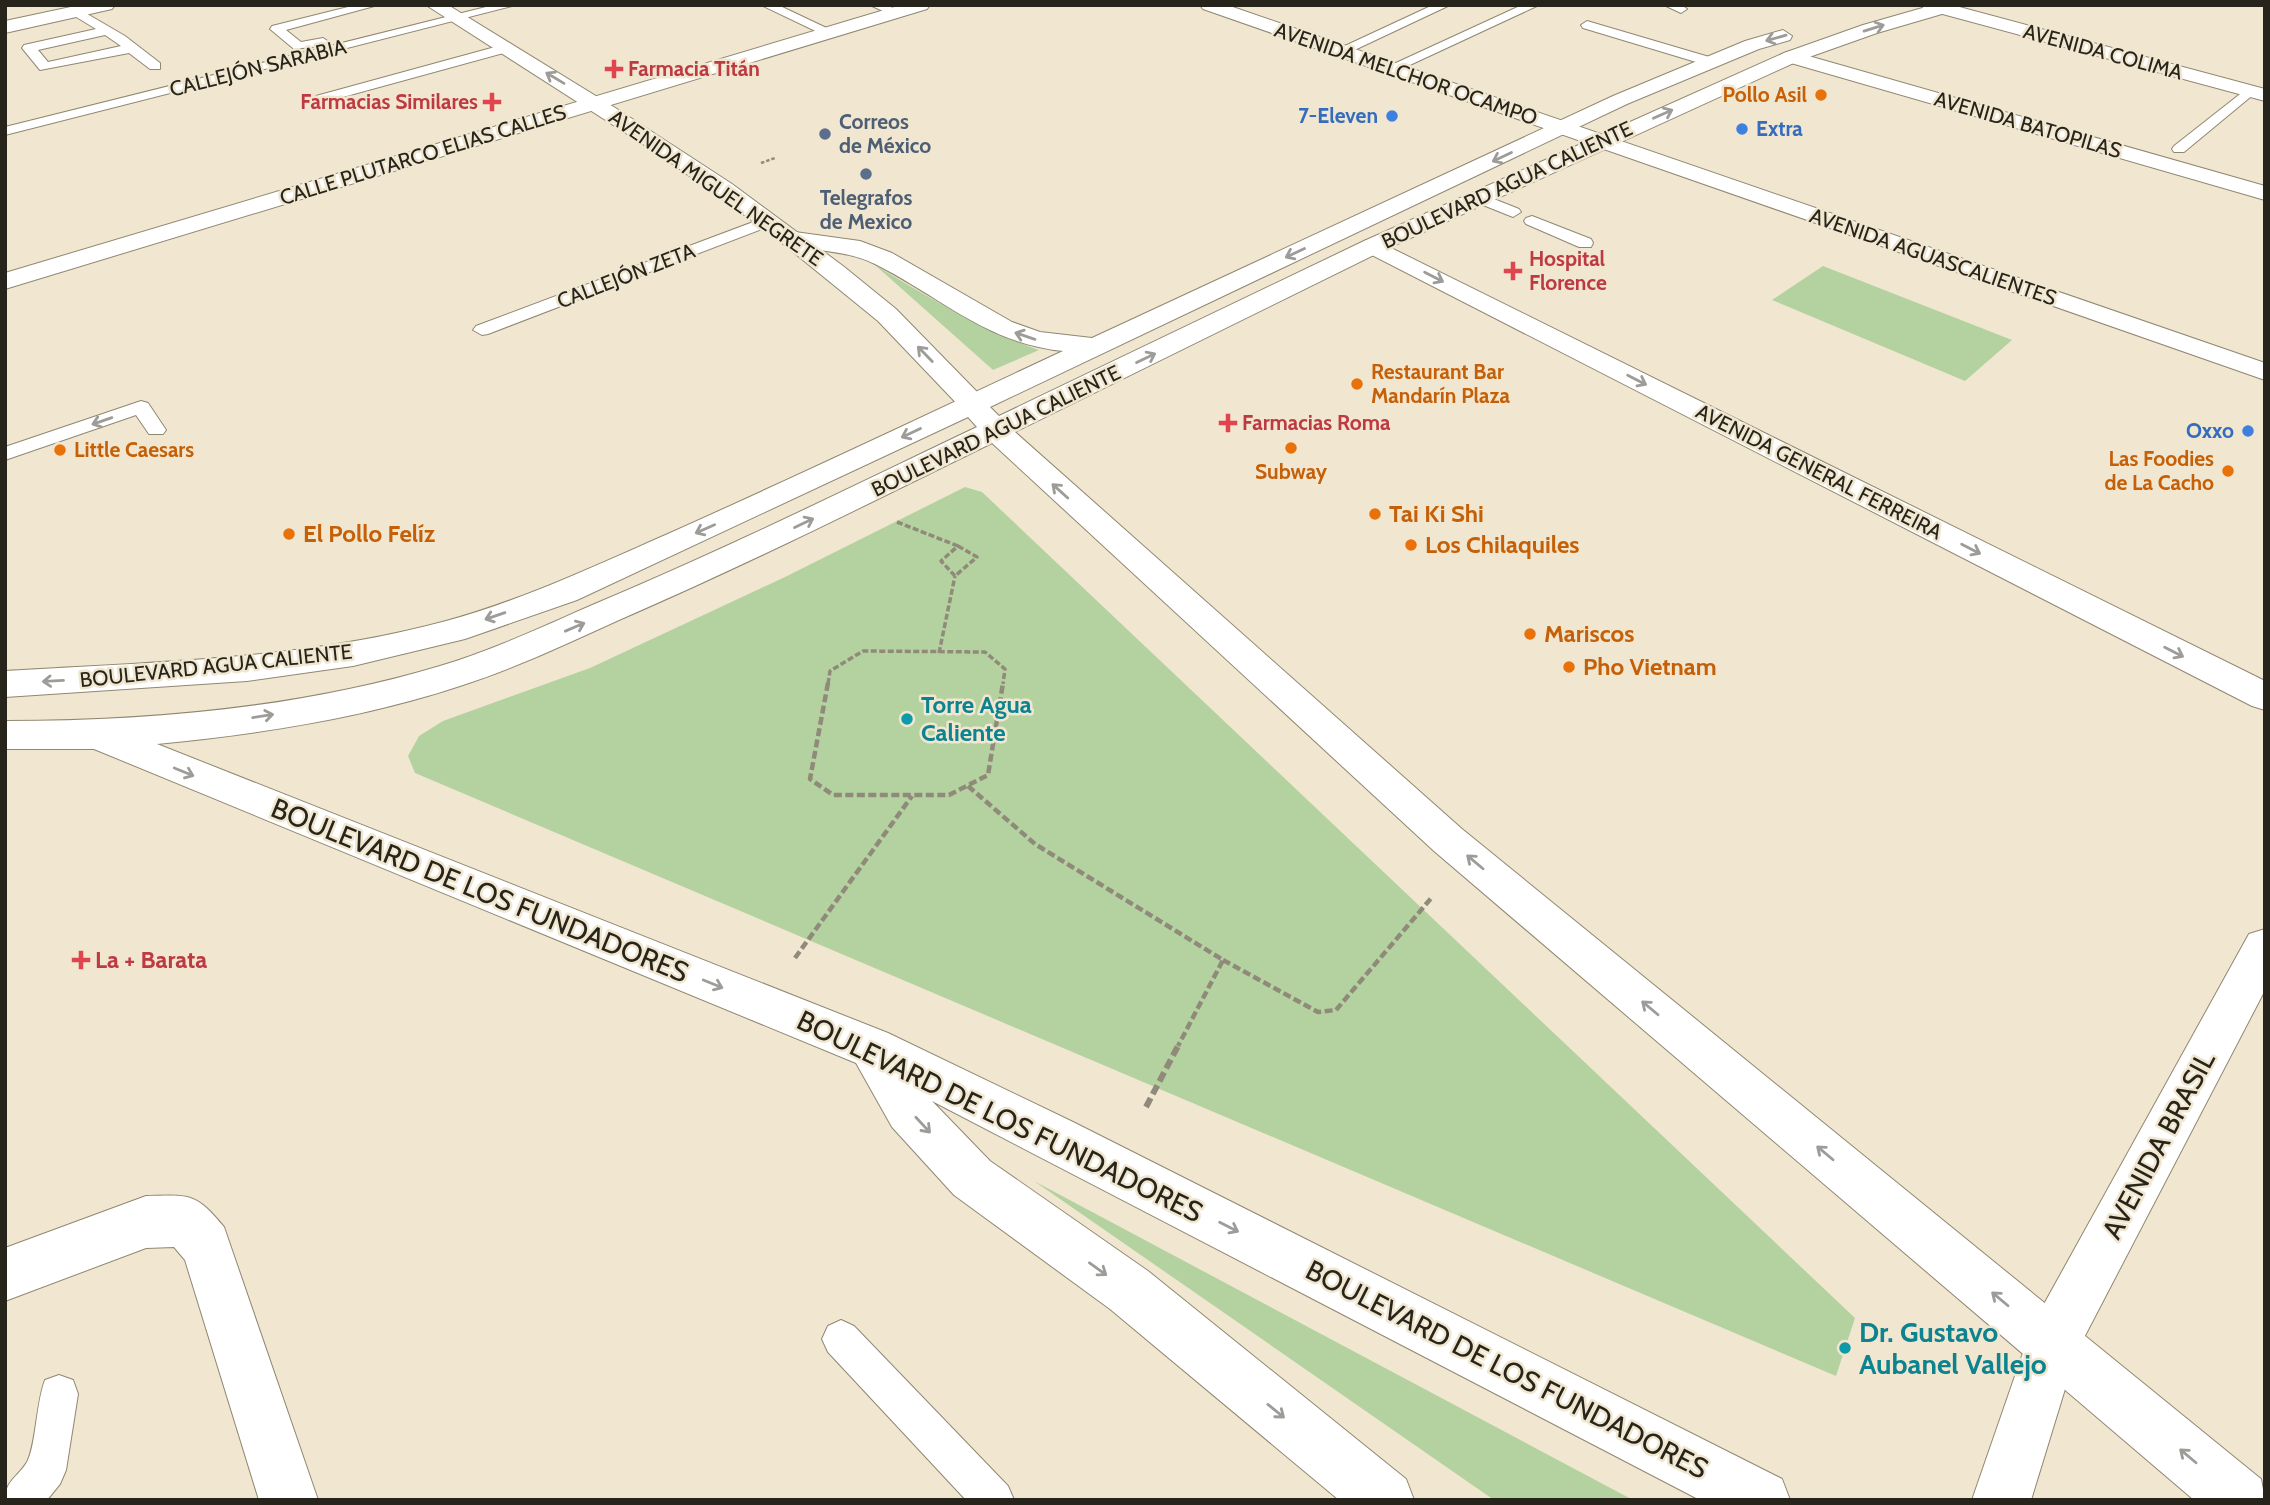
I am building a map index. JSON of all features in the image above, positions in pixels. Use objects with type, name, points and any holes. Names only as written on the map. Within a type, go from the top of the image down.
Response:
[{"type":"main road","points":[[5,27],[106,5]]},
{"type":"main road","name":"CALLE PLUTARCO ELIAS CALLES","points":[[5,281],[831,33],[886,9],[922,5]]},
{"type":"main road","name":"AVENIDA MELCHOR OCAMPO","points":[[1209,5],[1601,142]]},
{"type":"main road","points":[[1843,18],[1889,5]]},
{"type":"main road","name":"BOULEVARD AGUA CALIENTE","points":[[5,684],[247,668],[353,654],[453,631],[577,587],[984,417],[1373,246],[1791,57],[1941,6]]},
{"type":"main road","name":"AVENIDA COLIMA","points":[[1941,6],[2257,93]]},
{"type":"main road","name":"AVENIDA MIGUEL NEGRETE","points":[[445,11],[596,103],[795,239],[889,318],[984,417]]},
{"type":"main road","name":"BOULEVARD AGUA CALIENTE","points":[[5,735],[98,735],[210,725],[346,704],[452,676],[529,646],[717,565],[984,417],[1093,346],[1620,100],[1752,45],[1805,29]]},
{"type":"main road","name":"AVENIDA BATOPILAS","points":[[1791,57],[2265,193]]},
{"type":"main road","name":"AVENIDA AGUASCALIENTES","points":[[1601,142],[2265,372]]},
{"type":"main road","points":[[795,239],[851,246],[883,258],[1014,332],[1061,345],[1093,346]]},
{"type":"main road","name":"AVENIDA GENERAL FERREIRA","points":[[1373,246],[2265,697]]},
{"type":"main road","points":[[984,417],[1020,455],[1448,840],[2240,1500]]},
{"type":"main road","name":"BOULEVARD DE LOS FUNDADORES","points":[[5,701],[98,735],[872,1048],[1081,1150],[1761,1500]]},
{"type":"main road","name":"AVENIDA BRASIL","points":[[2001,1500],[2052,1343],[2258,978]]},
{"type":"main road","points":[[872,1048],[909,1111],[972,1178],[1129,1290],[1385,1500]]},
{"type":"main road","points":[[5,1275],[146,1222],[186,1221],[206,1245],[289,1500]]},
{"type":"lane","points":[[372,5],[276,29],[299,46],[305,46],[445,11]]},
{"type":"lane","name":"CALLEJÓN SARABIA","points":[[5,131],[445,11],[510,5]]},
{"type":"lane","points":[[767,5],[831,33]]},
{"type":"lane","points":[[1341,51],[1444,5]]},
{"type":"lane","points":[[1392,68],[1534,5]]},
{"type":"lane","points":[[77,12],[155,66]]},
{"type":"lane","points":[[1587,25],[1711,62]]},
{"type":"lane","points":[[106,31],[29,48],[45,67],[131,48]]},
{"type":"lane","points":[[321,99],[506,48]]},
{"type":"lane","points":[[2179,149],[2257,93]]},
{"type":"lane","points":[[1479,198],[1513,212]]},
{"type":"lane","name":"CALLEJÓN ZETA","points":[[482,330],[769,221]]},
{"type":"lane","points":[[1532,221],[1585,243]]},
{"type":"lane","points":[[5,454],[141,407],[156,430]]},
{"type":"lane","points":[[841,1339],[994,1500]]},
{"type":"lane","points":[[21,1500],[46,1470],[59,1394]]},
{"type":"path","points":[[761,163],[775,158]]},
{"type":"path","points":[[895,521],[958,546],[977,557],[956,576],[939,653]]},
{"type":"path","points":[[956,576],[942,561],[958,546]]},
{"type":"path","points":[[863,651],[985,652],[1005,669],[988,775],[968,786],[949,795],[833,795],[810,779],[830,671],[863,651]]},
{"type":"path","points":[[968,786],[1035,844],[1223,960],[1318,1012],[1336,1010],[1433,896]]},
{"type":"path","points":[[794,958],[912,796]]},
{"type":"path","points":[[1146,1107],[1223,960]]},
{"type":"green space","points":[[875,265],[976,322],[1039,350],[993,370]]},
{"type":"green space","points":[[1823,266],[2012,340],[1965,381],[1772,300]]},
{"type":"green space","points":[[965,487],[982,492],[1855,1318],[1836,1376],[415,773],[408,756],[419,736],[443,721],[590,668],[785,577]]},
{"type":"green space","points":[[1034,1181],[1633,1500],[1494,1500]]},
{"type":"place","name":"Farmacia Titán","points":[[614,69]]},
{"type":"place","name":"Pollo Asil","points":[[1821,95]]},
{"type":"place","name":"Farmacias Similares","points":[[492,102]]},
{"type":"place","name":"7-Eleven","points":[[1392,116]]},
{"type":"place","name":"Extra","points":[[1742,129]]},
{"type":"place","name":"Correos de México","points":[[825,134]]},
{"type":"place","name":"Telegrafos de Mexico","points":[[866,174]]},
{"type":"place","name":"Hospital Florence","points":[[1513,271]]},
{"type":"place","name":"Restaurant Bar Mandarín Plaza","points":[[1357,384]]},
{"type":"place","name":"Farmacias Roma","points":[[1228,423]]},
{"type":"place","name":"Oxxo","points":[[2248,431]]},
{"type":"place","name":"Subway","points":[[1291,448]]},
{"type":"place","name":"Little Caesars","points":[[60,450]]},
{"type":"place","name":"Las Foodies de La Cacho","points":[[2228,471]]},
{"type":"place","name":"Tai Ki Shi","points":[[1375,514]]},
{"type":"place","name":"El Pollo Felíz","points":[[289,534]]},
{"type":"place","name":"Los Chilaquiles","points":[[1411,545]]},
{"type":"place","name":"Mariscos","points":[[1530,634]]},
{"type":"place","name":"Pho Vietnam","points":[[1569,667]]},
{"type":"place","name":"Torre Agua Caliente","points":[[907,719]]},
{"type":"place","name":"La + Barata","points":[[81,960]]},
{"type":"place","name":"Dr. Gustavo Aubanel Vallejo","points":[[1845,1348]]}]
